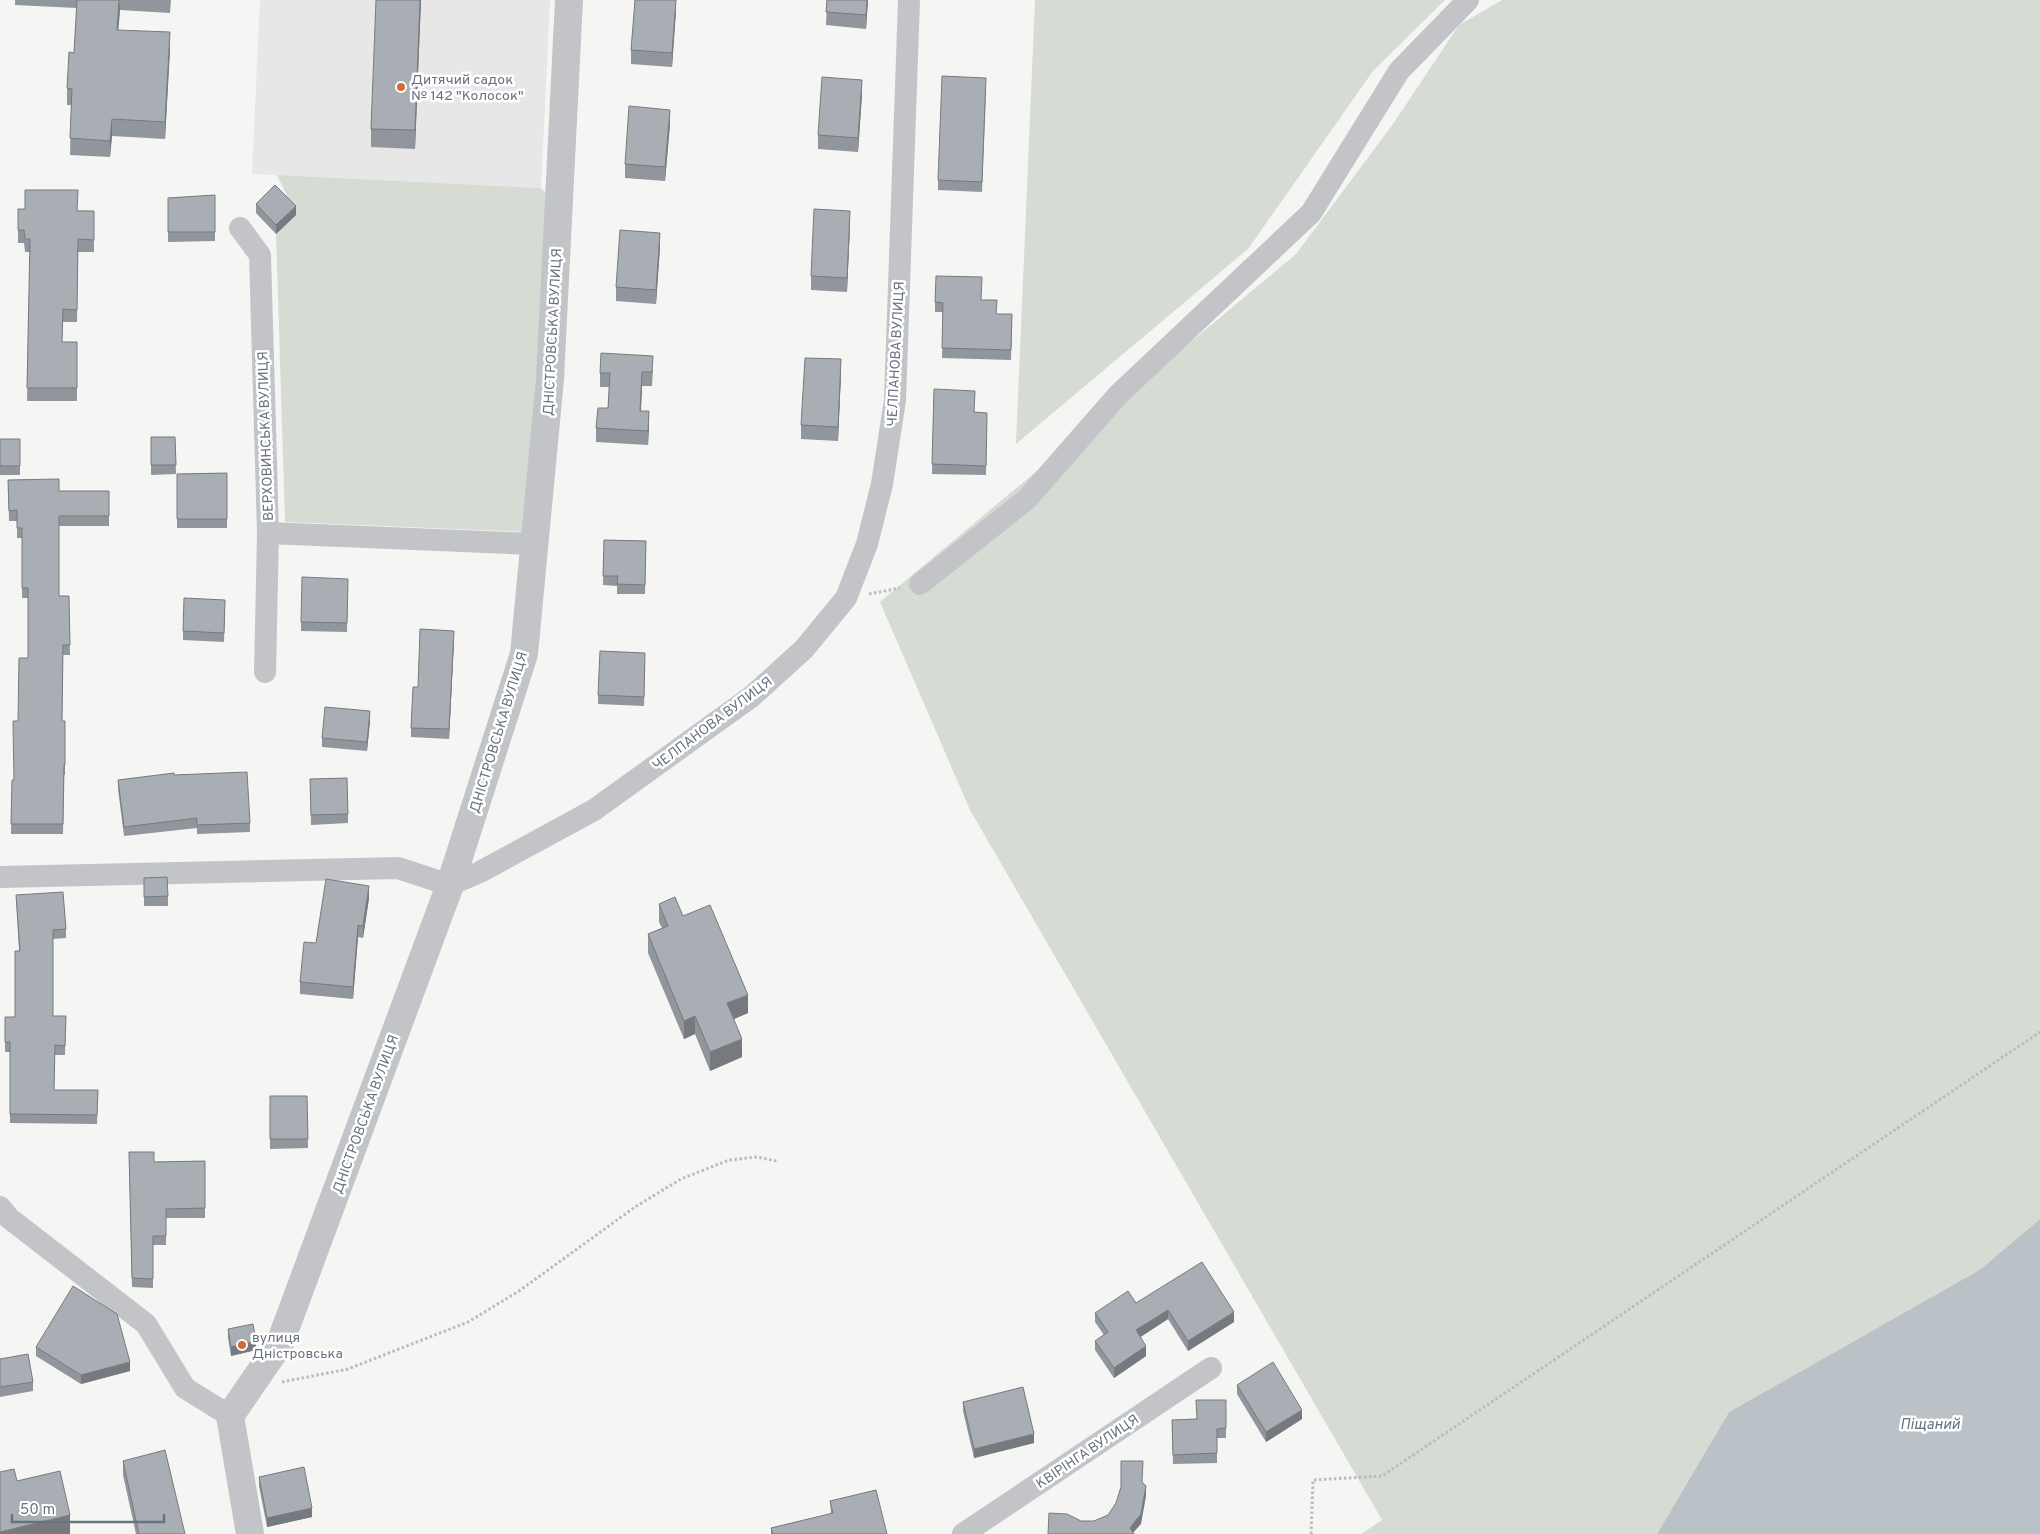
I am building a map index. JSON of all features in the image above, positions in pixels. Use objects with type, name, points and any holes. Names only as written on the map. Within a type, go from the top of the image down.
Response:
[{"type":"street","name":"ДНІСТРОВСЬКА ВУЛИЦЯ","points":[[230,1416],[280,1343],[450,885],[524,654],[550,379],[569,0]]},
{"type":"street","name":"ЧЕЛПАНОВА ВУЛИЦЯ","points":[[450,885],[480,872],[594,810],[751,697],[804,649],[846,598],[868,544],[882,484],[895,400],[909,0]]},
{"type":"street","points":[[920,584],[1027,499],[1118,395],[1311,213],[1400,71],[1468,0]]},
{"type":"street","name":"ВЕРХОВИНСЬКА ВУЛИЦЯ","points":[[240,228],[260,256],[268,533],[534,544]]},
{"type":"street","points":[[265,672],[268,533]]},
{"type":"street","points":[[0,877],[398,868],[450,885]]},
{"type":"street","points":[[0,1207],[9,1218],[146,1324],[185,1388],[230,1416],[250,1534]]},
{"type":"street","name":"КВІРІНГА ВУЛИЦЯ","points":[[963,1534],[1211,1368]]},
{"type":"path","points":[[846,598],[920,584]]},
{"type":"path","points":[[1311,1534],[1313,1480],[1382,1476],[2040,1032]]},
{"type":"path","points":[[251,1386],[295,1381],[348,1369],[468,1322],[519,1291],[634,1206],[680,1179],[730,1160],[757,1157],[777,1161]]},
{"type":"shaded area","name":"Дитячий садок № 142 \"Колосок\"","points":[[260,0],[550,0],[541,188],[252,174]]},
{"type":"shaded area","points":[[1035,0],[1445,0],[1373,71],[1248,249],[1016,444]]},
{"type":"shaded area","points":[[1502,0],[2040,0],[2040,1219],[1981,1269],[1729,1412],[1657,1534],[1361,1534],[1382,1520],[970,810],[880,602],[1296,254],[1393,124],[1459,25]]},
{"type":"shaded area","points":[[277,175],[541,188],[549,197],[527,532],[285,522],[276,234],[296,215]]},
{"type":"water","name":"Піщаний","points":[[2040,1219],[2040,1534],[1657,1534],[1729,1412],[1981,1269]]},
{"type":"building","points":[[77,0],[119,0],[117,30],[170,32],[165,122],[112,119],[110,141],[70,138],[72,89],[67,88],[69,52],[74,53]]},
{"type":"building","points":[[376,0],[420,0],[415,130],[371,129]]},
{"type":"building","points":[[635,0],[676,0],[672,53],[631,50]]},
{"type":"building","points":[[827,0],[867,0],[866,15],[826,12]]},
{"type":"building","points":[[942,76],[986,78],[982,182],[938,180]]},
{"type":"building","points":[[822,77],[862,80],[858,138],[818,135]]},
{"type":"building","points":[[629,106],[670,110],[665,167],[625,164]]},
{"type":"building","points":[[275,185],[296,206],[276,225],[256,204]]},
{"type":"building","points":[[25,190],[78,190],[77,211],[94,211],[94,240],[78,239],[77,310],[63,309],[62,342],[77,342],[77,388],[27,388],[30,239],[25,239],[24,230],[18,230],[18,209],[25,209]]},
{"type":"building","points":[[215,195],[215,232],[168,232],[168,198]]},
{"type":"building","points":[[814,209],[850,211],[847,278],[811,276]]},
{"type":"building","points":[[620,230],[660,233],[656,290],[616,287]]},
{"type":"building","points":[[936,276],[982,277],[981,300],[997,300],[996,314],[1012,314],[1011,350],[942,348],[943,303],[935,302]]},
{"type":"building","points":[[601,353],[653,356],[652,372],[642,372],[640,411],[649,411],[648,431],[596,428],[598,408],[608,408],[610,373],[600,373]]},
{"type":"building","points":[[805,358],[841,359],[838,427],[801,425]]},
{"type":"building","points":[[934,389],[975,391],[974,412],[987,413],[986,466],[932,464]]},
{"type":"building","points":[[151,437],[175,437],[176,465],[151,465]]},
{"type":"building","points":[[0,439],[20,439],[20,466],[0,466]]},
{"type":"building","points":[[227,473],[227,519],[177,519],[177,474]]},
{"type":"building","points":[[59,479],[59,491],[109,491],[109,516],[59,516],[59,596],[69,596],[70,645],[63,645],[62,721],[65,721],[65,765],[63,824],[11,824],[12,780],[14,780],[13,721],[18,721],[19,658],[28,658],[28,588],[22,588],[22,528],[17,528],[17,510],[9,511],[8,480]]},
{"type":"building","points":[[604,540],[646,541],[645,585],[617,584],[618,576],[603,576]]},
{"type":"building","points":[[302,577],[348,579],[347,623],[301,622]]},
{"type":"building","points":[[184,598],[225,600],[224,633],[183,631]]},
{"type":"building","points":[[420,629],[454,631],[449,729],[411,728],[413,687],[418,687]]},
{"type":"building","points":[[600,651],[645,653],[644,697],[598,695]]},
{"type":"building","points":[[325,707],[370,711],[367,742],[322,738]]},
{"type":"building","points":[[247,772],[250,823],[197,825],[197,818],[124,827],[118,780],[174,773],[174,775]]},
{"type":"building","points":[[347,778],[348,814],[311,815],[310,779]]},
{"type":"building","points":[[167,877],[168,896],[144,897],[144,878]]},
{"type":"building","points":[[326,879],[369,886],[363,926],[358,925],[353,987],[300,982],[304,942],[316,943]]},
{"type":"building","points":[[63,892],[66,929],[53,930],[53,1016],[66,1016],[65,1046],[55,1045],[54,1090],[98,1090],[97,1115],[10,1114],[10,1042],[5,1042],[5,1017],[15,1017],[15,951],[20,951],[16,895]]},
{"type":"building","points":[[675,897],[683,916],[710,905],[748,995],[727,1003],[742,1039],[710,1052],[695,1016],[684,1021],[648,934],[668,926],[659,904]]},
{"type":"building","points":[[270,1096],[307,1096],[308,1139],[270,1139]]},
{"type":"building","points":[[129,1152],[154,1152],[154,1162],[205,1161],[205,1208],[166,1209],[166,1236],[153,1236],[153,1279],[132,1278]]},
{"type":"building","points":[[1202,1262],[1234,1312],[1188,1341],[1168,1310],[1136,1330],[1146,1346],[1114,1368],[1095,1341],[1108,1332],[1095,1313],[1128,1291],[1136,1303]]},
{"type":"building","points":[[73,1286],[117,1314],[130,1362],[81,1375],[36,1347]]},
{"type":"building","points":[[253,1324],[256,1341],[231,1347],[228,1329]]},
{"type":"building","points":[[28,1354],[33,1382],[0,1387],[0,1359]]},
{"type":"building","points":[[1273,1362],[1302,1410],[1266,1432],[1237,1385]]},
{"type":"building","points":[[1023,1387],[1034,1434],[974,1449],[963,1402]]},
{"type":"building","points":[[1196,1400],[1226,1400],[1226,1428],[1217,1429],[1217,1453],[1173,1455],[1172,1420],[1197,1419]]},
{"type":"building","points":[[165,1450],[185,1534],[139,1534],[123,1461]]},
{"type":"building","points":[[1121,1461],[1143,1461],[1142,1482],[1146,1486],[1141,1514],[1130,1528],[1134,1534],[1048,1534],[1049,1513],[1067,1514],[1081,1521],[1094,1521],[1108,1515],[1116,1503],[1121,1487]]},
{"type":"building","points":[[304,1467],[312,1508],[267,1518],[259,1477]]},
{"type":"building","points":[[14,1469],[17,1481],[60,1471],[70,1515],[0,1532],[0,1472]]},
{"type":"building","points":[[876,1490],[887,1534],[773,1534],[771,1528],[833,1513],[830,1501]]},
{"type":"place","name":"Дитячий садок № 142 \"Колосок\"","points":[[401,87]]},
{"type":"place","name":"вулиця Дністровська","points":[[242,1345]]}]
